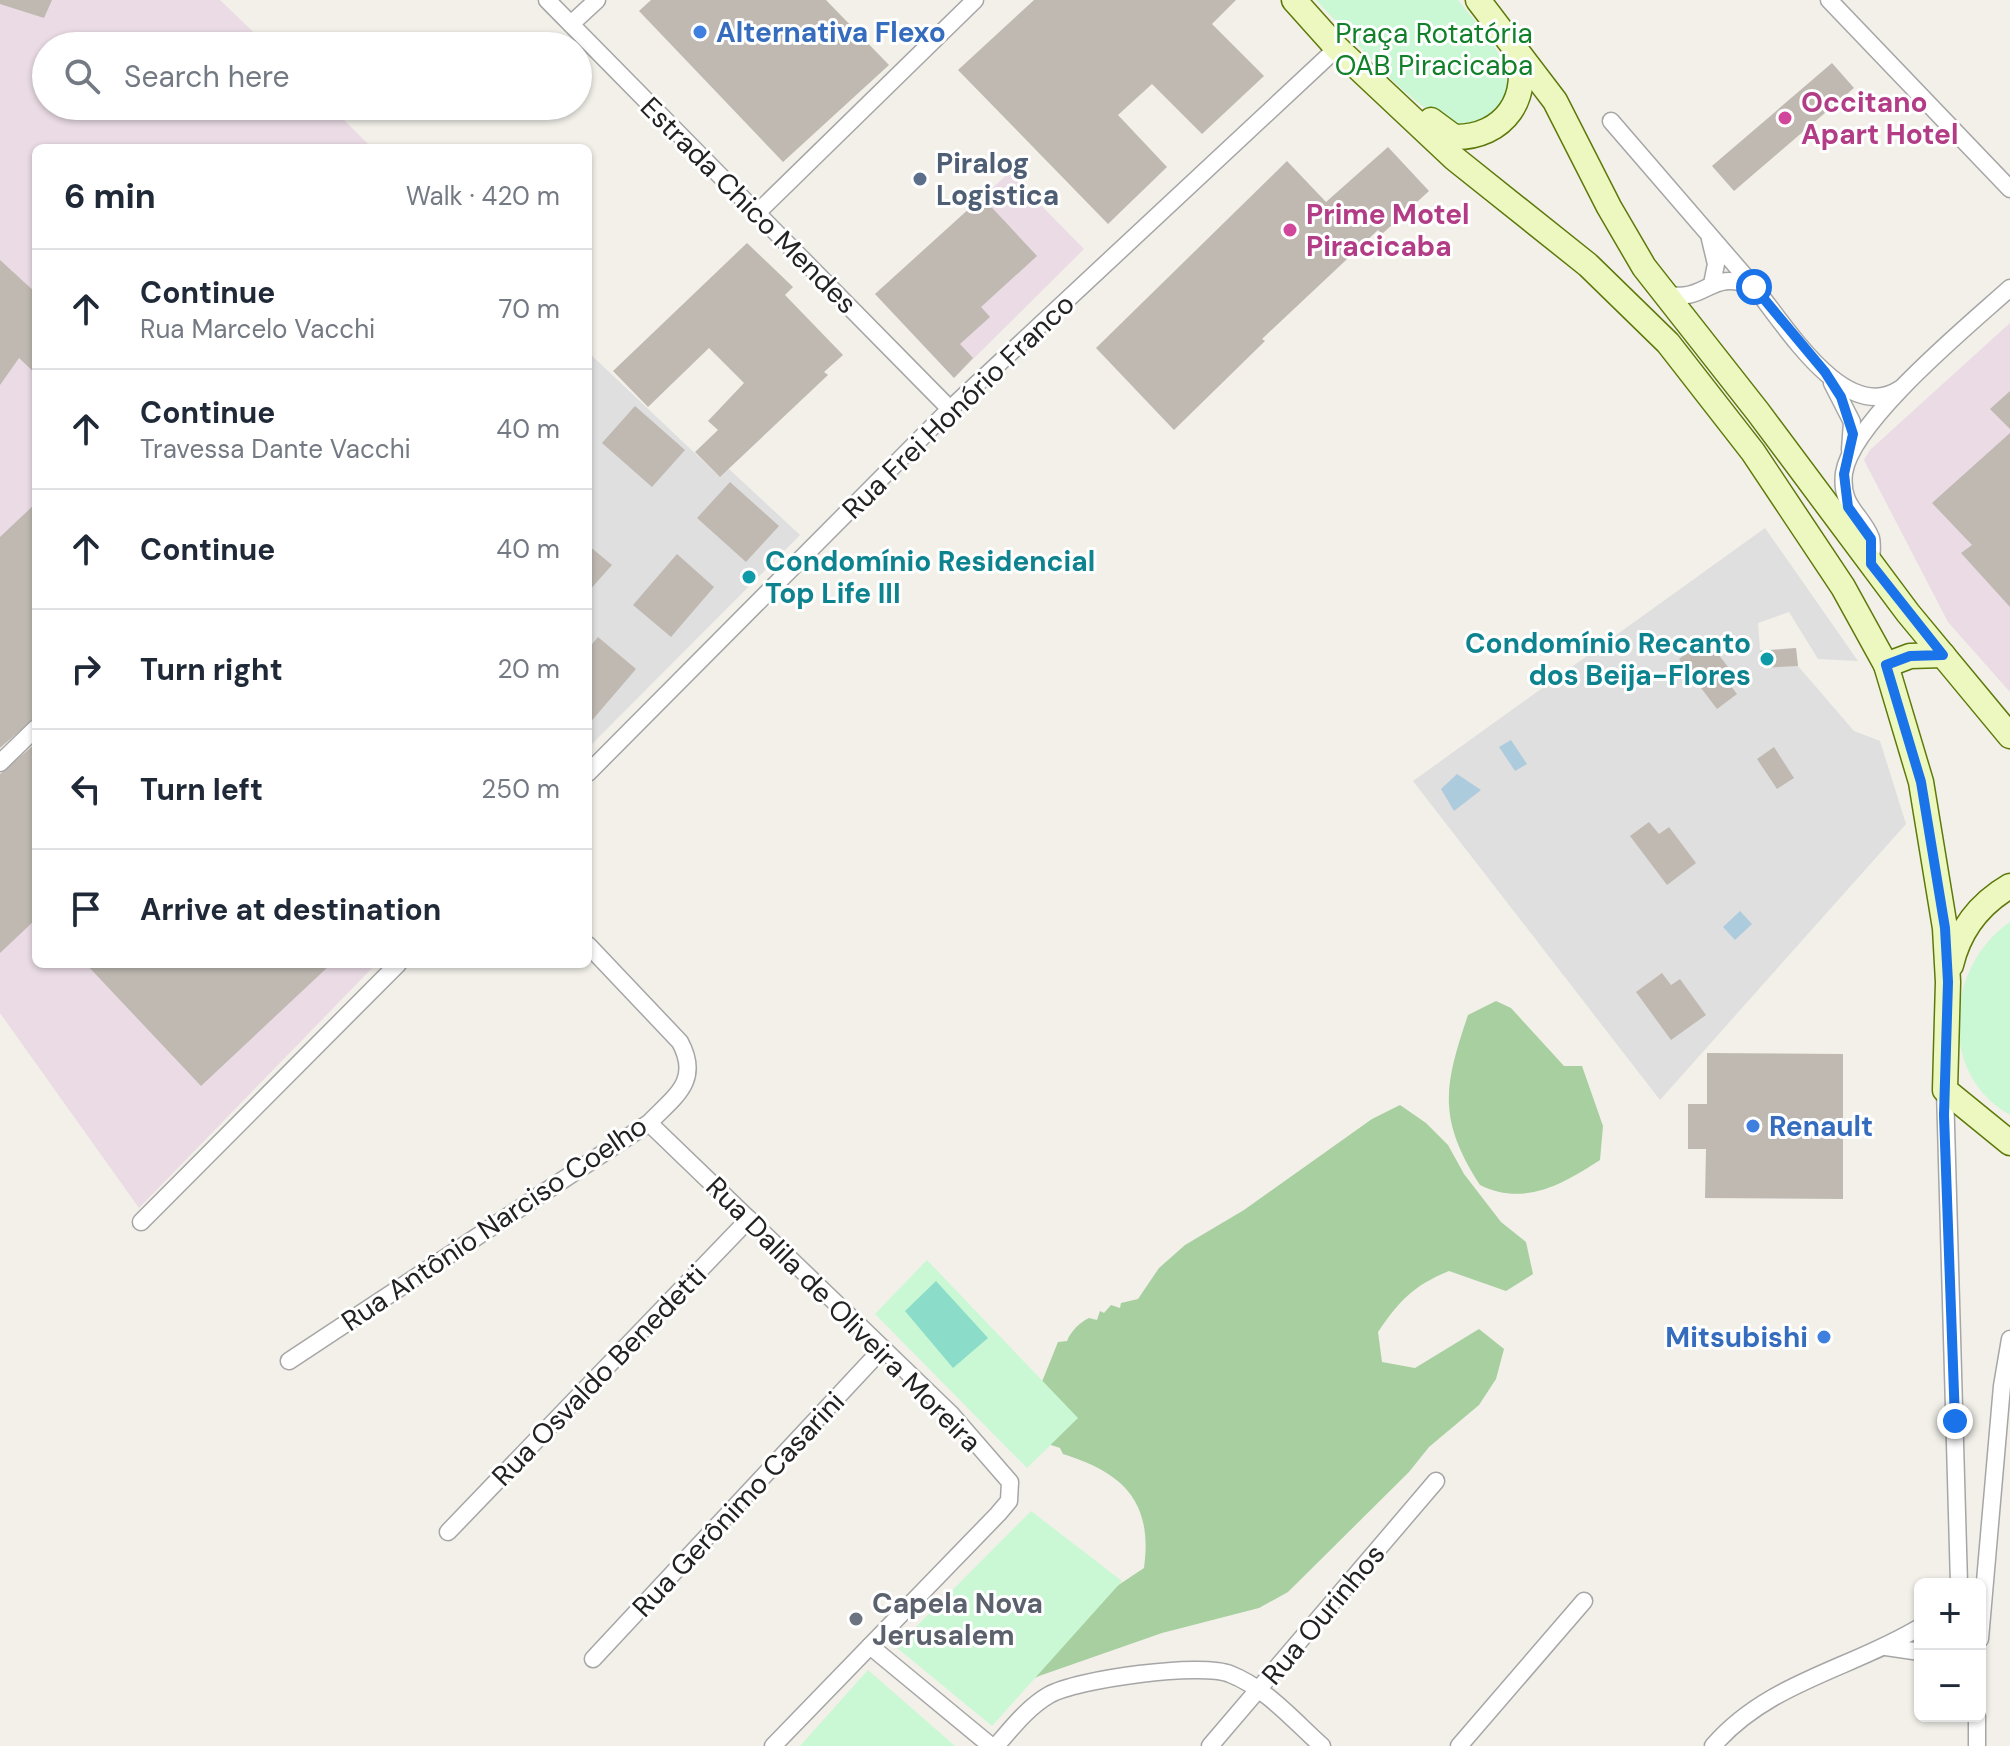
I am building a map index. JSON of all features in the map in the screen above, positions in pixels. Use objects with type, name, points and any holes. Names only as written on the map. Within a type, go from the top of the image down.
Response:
[{"type":"main road","points":[[1294,0],[1337,48],[1454,158],[1588,265],[1668,343],[1753,452],[1803,524],[1886,665],[1921,782],[1945,928],[1948,982],[1945,1090],[2010,1143]]},
{"type":"main road","points":[[1478,0],[1555,101],[1609,207],[1665,294],[1871,564],[2010,736]]},
{"type":"main road","points":[[1385,92],[1411,103],[1454,137],[1484,134],[1507,115],[1516,101],[1521,75],[1513,42]]},
{"type":"main road","points":[[1886,665],[1910,656],[1943,655]]},
{"type":"main road","points":[[1948,982],[1964,930],[1976,913],[2010,886]]},
{"type":"street","name":"Estrada Chico Mendes","points":[[547,0],[579,32]]},
{"type":"street","points":[[571,24],[597,0]]},
{"type":"street","points":[[757,213],[975,0]]},
{"type":"street","points":[[1829,0],[2010,189]]},
{"type":"street","name":"Estrada Chico Mendes","points":[[592,45],[950,409]]},
{"type":"street","name":"Rua Frei Honório Franco","points":[[592,769],[950,409],[1337,48]]},
{"type":"street","points":[[1611,121],[1825,372],[1844,389],[1872,398],[1891,395],[1911,380]]},
{"type":"street","points":[[1707,234],[1715,254],[1712,284]]},
{"type":"street","points":[[1665,294],[1692,297],[1724,279],[1738,280],[1754,287]]},
{"type":"street","points":[[1849,456],[1860,437],[1911,380],[2010,288]]},
{"type":"street","points":[[1825,372],[1852,422],[1844,474],[1848,507],[1871,539],[1871,564]]},
{"type":"street","points":[[0,763],[32,732]]},
{"type":"street","name":"Rua Antônio Narciso Coelho","points":[[289,1361],[649,1123],[689,1075],[689,1059],[680,1042],[592,949]]},
{"type":"street","points":[[141,1222],[394,968]]},
{"type":"street","points":[[1945,1090],[1959,1578]]},
{"type":"street","name":"Rua Dalila de Oliveira Moreira","points":[[649,1123],[951,1414],[1010,1482],[1009,1501],[998,1514],[870,1646]]},
{"type":"street","name":"Rua Osvaldo Benedetti","points":[[448,1532],[749,1219]]},
{"type":"street","points":[[1985,1578],[2002,1386],[2010,1339]]},
{"type":"street","name":"Rua Gerônimo Casarini","points":[[593,1659],[883,1348]]},
{"type":"street","name":"Rua Ourinhos","points":[[1210,1746],[1436,1481]]},
{"type":"street","points":[[1459,1746],[1584,1601]]},
{"type":"street","points":[[1713,1746],[1739,1719],[1770,1698],[1886,1647],[1914,1631]]},
{"type":"street","points":[[773,1746],[870,1646],[994,1746],[1049,1695],[1073,1686],[1206,1668],[1226,1672],[1259,1690],[1322,1746]]},
{"type":"street","points":[[1886,1647],[1914,1651]]},
{"type":"street","points":[[1977,1722],[1977,1746]]},
{"type":"shaded area","points":[[0,0],[220,0],[253,32],[32,32],[32,120],[344,120],[368,144],[32,144],[32,624],[0,654]]},
{"type":"shaded area","points":[[1009,173],[1084,249],[954,378],[875,294]]},
{"type":"shaded area","points":[[2010,323],[2010,692],[1948,622],[1864,460],[1870,450]]},
{"type":"shaded area","points":[[592,356],[719,476],[729,469],[800,535],[592,744]]},
{"type":"shaded area","points":[[1765,528],[1858,661],[1818,659],[1789,612],[1758,623],[1760,650],[1796,648],[1798,666],[1854,731],[1880,741],[1906,824],[1660,1100],[1413,781]]},
{"type":"shaded area","points":[[32,748],[32,968],[372,968],[139,1208],[0,1013],[0,780]]},
{"type":"green space","name":"Praça Rotatória OAB Piracicaba","points":[[1316,0],[1458,0],[1500,57],[1506,72],[1506,88],[1500,102],[1476,121],[1461,123],[1445,120],[1412,98]]},
{"type":"green space","points":[[2010,922],[2010,1115],[1986,1097],[1970,1074],[1961,1047],[1958,1019],[1962,991],[1973,965],[1989,941]]},
{"type":"green space","points":[[1496,1001],[1511,1008],[1564,1066],[1582,1066],[1603,1126],[1600,1160],[1543,1190],[1512,1194],[1480,1185],[1466,1161],[1451,1120],[1450,1082],[1468,1015]]},
{"type":"green space","points":[[1400,1105],[1426,1123],[1448,1145],[1464,1174],[1501,1222],[1526,1242],[1533,1274],[1506,1291],[1449,1271],[1408,1295],[1378,1332],[1382,1362],[1415,1368],[1479,1329],[1504,1349],[1496,1379],[1479,1405],[1429,1447],[1409,1472],[1288,1592],[1259,1608],[1162,1633],[1039,1676],[998,1695],[1117,1586],[1144,1568],[1144,1525],[1130,1493],[1103,1471],[1048,1444],[1033,1404],[1058,1342],[1067,1341],[1079,1324],[1089,1318],[1097,1320],[1100,1311],[1104,1313],[1111,1305],[1120,1308],[1121,1303],[1138,1299],[1159,1268],[1185,1245],[1244,1210],[1372,1119]]},
{"type":"green space","points":[[927,1260],[1078,1418],[1027,1468],[875,1314]]},
{"type":"green space","points":[[936,1281],[988,1338],[953,1368],[905,1311]]},
{"type":"green space","points":[[1031,1511],[1122,1581],[992,1726],[896,1647]]},
{"type":"green space","points":[[868,1670],[955,1746],[800,1746]]},
{"type":"water","points":[[1511,740],[1527,764],[1515,771],[1499,747]]},
{"type":"water","points":[[1457,774],[1481,790],[1454,811],[1441,789]]},
{"type":"water","points":[[1740,911],[1752,924],[1735,940],[1723,927]]},
{"type":"building","points":[[0,0],[52,0],[44,18],[0,4]]},
{"type":"building","points":[[651,0],[826,0],[889,65],[783,162],[639,11]]},
{"type":"building","points":[[1034,0],[1236,0],[1212,24],[1264,76],[1202,134],[1152,84],[1118,115],[1167,167],[1108,224],[958,70]]},
{"type":"building","points":[[1832,63],[1854,88],[1734,191],[1712,166]]},
{"type":"building","points":[[1388,147],[1429,191],[1382,234],[1378,230],[1262,339],[1265,341],[1174,430],[1096,348],[1287,161],[1326,202]]},
{"type":"building","points":[[982,197],[1037,256],[981,307],[990,317],[960,344],[973,358],[954,378],[875,294]]},
{"type":"building","points":[[747,243],[793,287],[785,295],[843,355],[824,372],[828,375],[720,477],[695,452],[718,430],[708,421],[744,383],[709,348],[648,407],[613,371]]},
{"type":"building","points":[[0,260],[32,289],[32,370],[19,358],[0,385]]},
{"type":"building","points":[[2010,391],[2010,429],[1990,409]]},
{"type":"building","points":[[635,406],[685,450],[652,487],[602,443]]},
{"type":"building","points":[[2010,433],[2010,607],[1961,553],[1972,545],[1932,503]]},
{"type":"building","points":[[730,482],[779,526],[746,562],[697,518]]},
{"type":"building","points":[[32,507],[32,720],[0,748],[0,537]]},
{"type":"building","points":[[592,548],[612,565],[592,588]]},
{"type":"building","points":[[677,554],[714,587],[671,637],[633,605]]},
{"type":"building","points":[[598,637],[636,669],[592,720],[592,644]]},
{"type":"building","points":[[1711,645],[1735,676],[1727,681],[1737,694],[1717,709],[1679,659],[1696,646],[1701,653]]},
{"type":"building","points":[[1796,648],[1798,666],[1762,668],[1760,651]]},
{"type":"building","points":[[32,746],[32,923],[0,953],[0,774]]},
{"type":"building","points":[[1774,747],[1794,778],[1777,789],[1757,759]]},
{"type":"building","points":[[1649,822],[1659,834],[1669,827],[1696,863],[1667,885],[1630,836]]},
{"type":"building","points":[[90,968],[327,968],[201,1086]]},
{"type":"building","points":[[1662,973],[1671,985],[1680,979],[1706,1015],[1671,1040],[1636,992]]},
{"type":"building","name":"Renault","points":[[1707,1053],[1843,1054],[1843,1199],[1705,1198],[1706,1149],[1688,1149],[1688,1104],[1707,1104]]},
{"type":"place","name":"Alternativa Flexo","points":[[700,32]]},
{"type":"place","name":"Occitano Apart Hotel","points":[[1785,118]]},
{"type":"place","name":"Piralog Logistica","points":[[920,179]]},
{"type":"place","name":"Prime Motel Piracicaba","points":[[1290,230]]},
{"type":"place","name":"Condomínio Residencial Top Life III","points":[[749,577]]},
{"type":"place","name":"Condomínio Recanto dos Beija-Flores","points":[[1767,659]]},
{"type":"place","name":"Renault","points":[[1753,1126]]},
{"type":"place","name":"Mitsubishi","points":[[1824,1337]]},
{"type":"place","name":"Capela Nova Jerusalem","points":[[856,1619]]},
{"type":"route","points":[[1754,287],[1825,372],[1841,397],[1852,422],[1853,434],[1844,474],[1848,507],[1871,539],[1871,564],[1943,655],[1910,656],[1886,665],[1921,782],[1945,928],[1948,982],[1944,1115],[1955,1421]]}]
